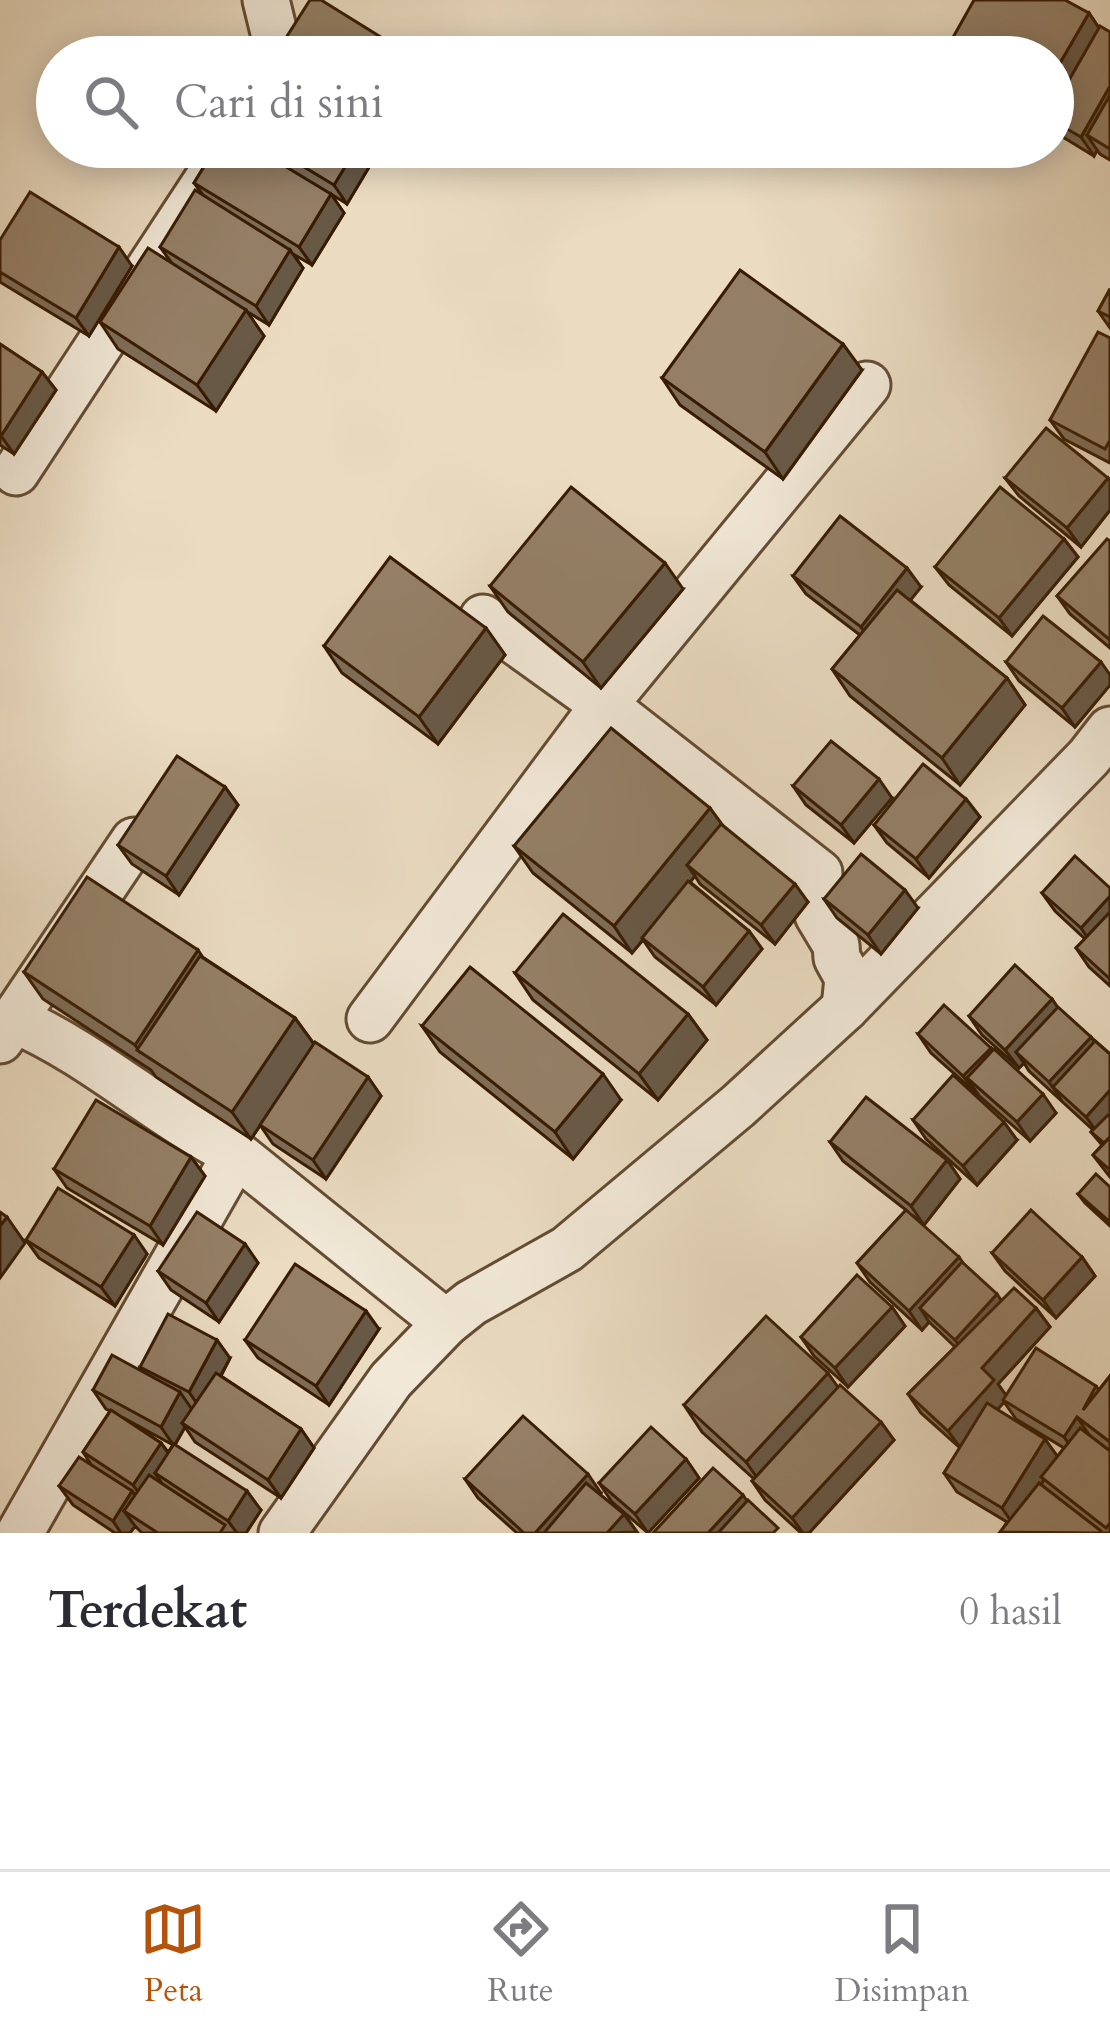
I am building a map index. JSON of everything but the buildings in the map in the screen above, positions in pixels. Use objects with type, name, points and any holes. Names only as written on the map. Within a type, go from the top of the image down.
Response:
[{"type":"street","points":[[266,0],[276,36]]},
{"type":"street","points":[[16,472],[215,168]]},
{"type":"street","points":[[370,1019],[604,705],[867,385]]},
{"type":"street","points":[[482,618],[604,705],[819,873],[818,915],[848,978],[845,1008]]},
{"type":"street","points":[[282,1533],[391,1380],[446,1323],[471,1303],[567,1249],[738,1106],[845,1008],[1103,752]]},
{"type":"street","points":[[134,841],[8,1030],[62,1042],[236,1154],[446,1323]]},
{"type":"street","points":[[20,1533],[236,1154]]}]
